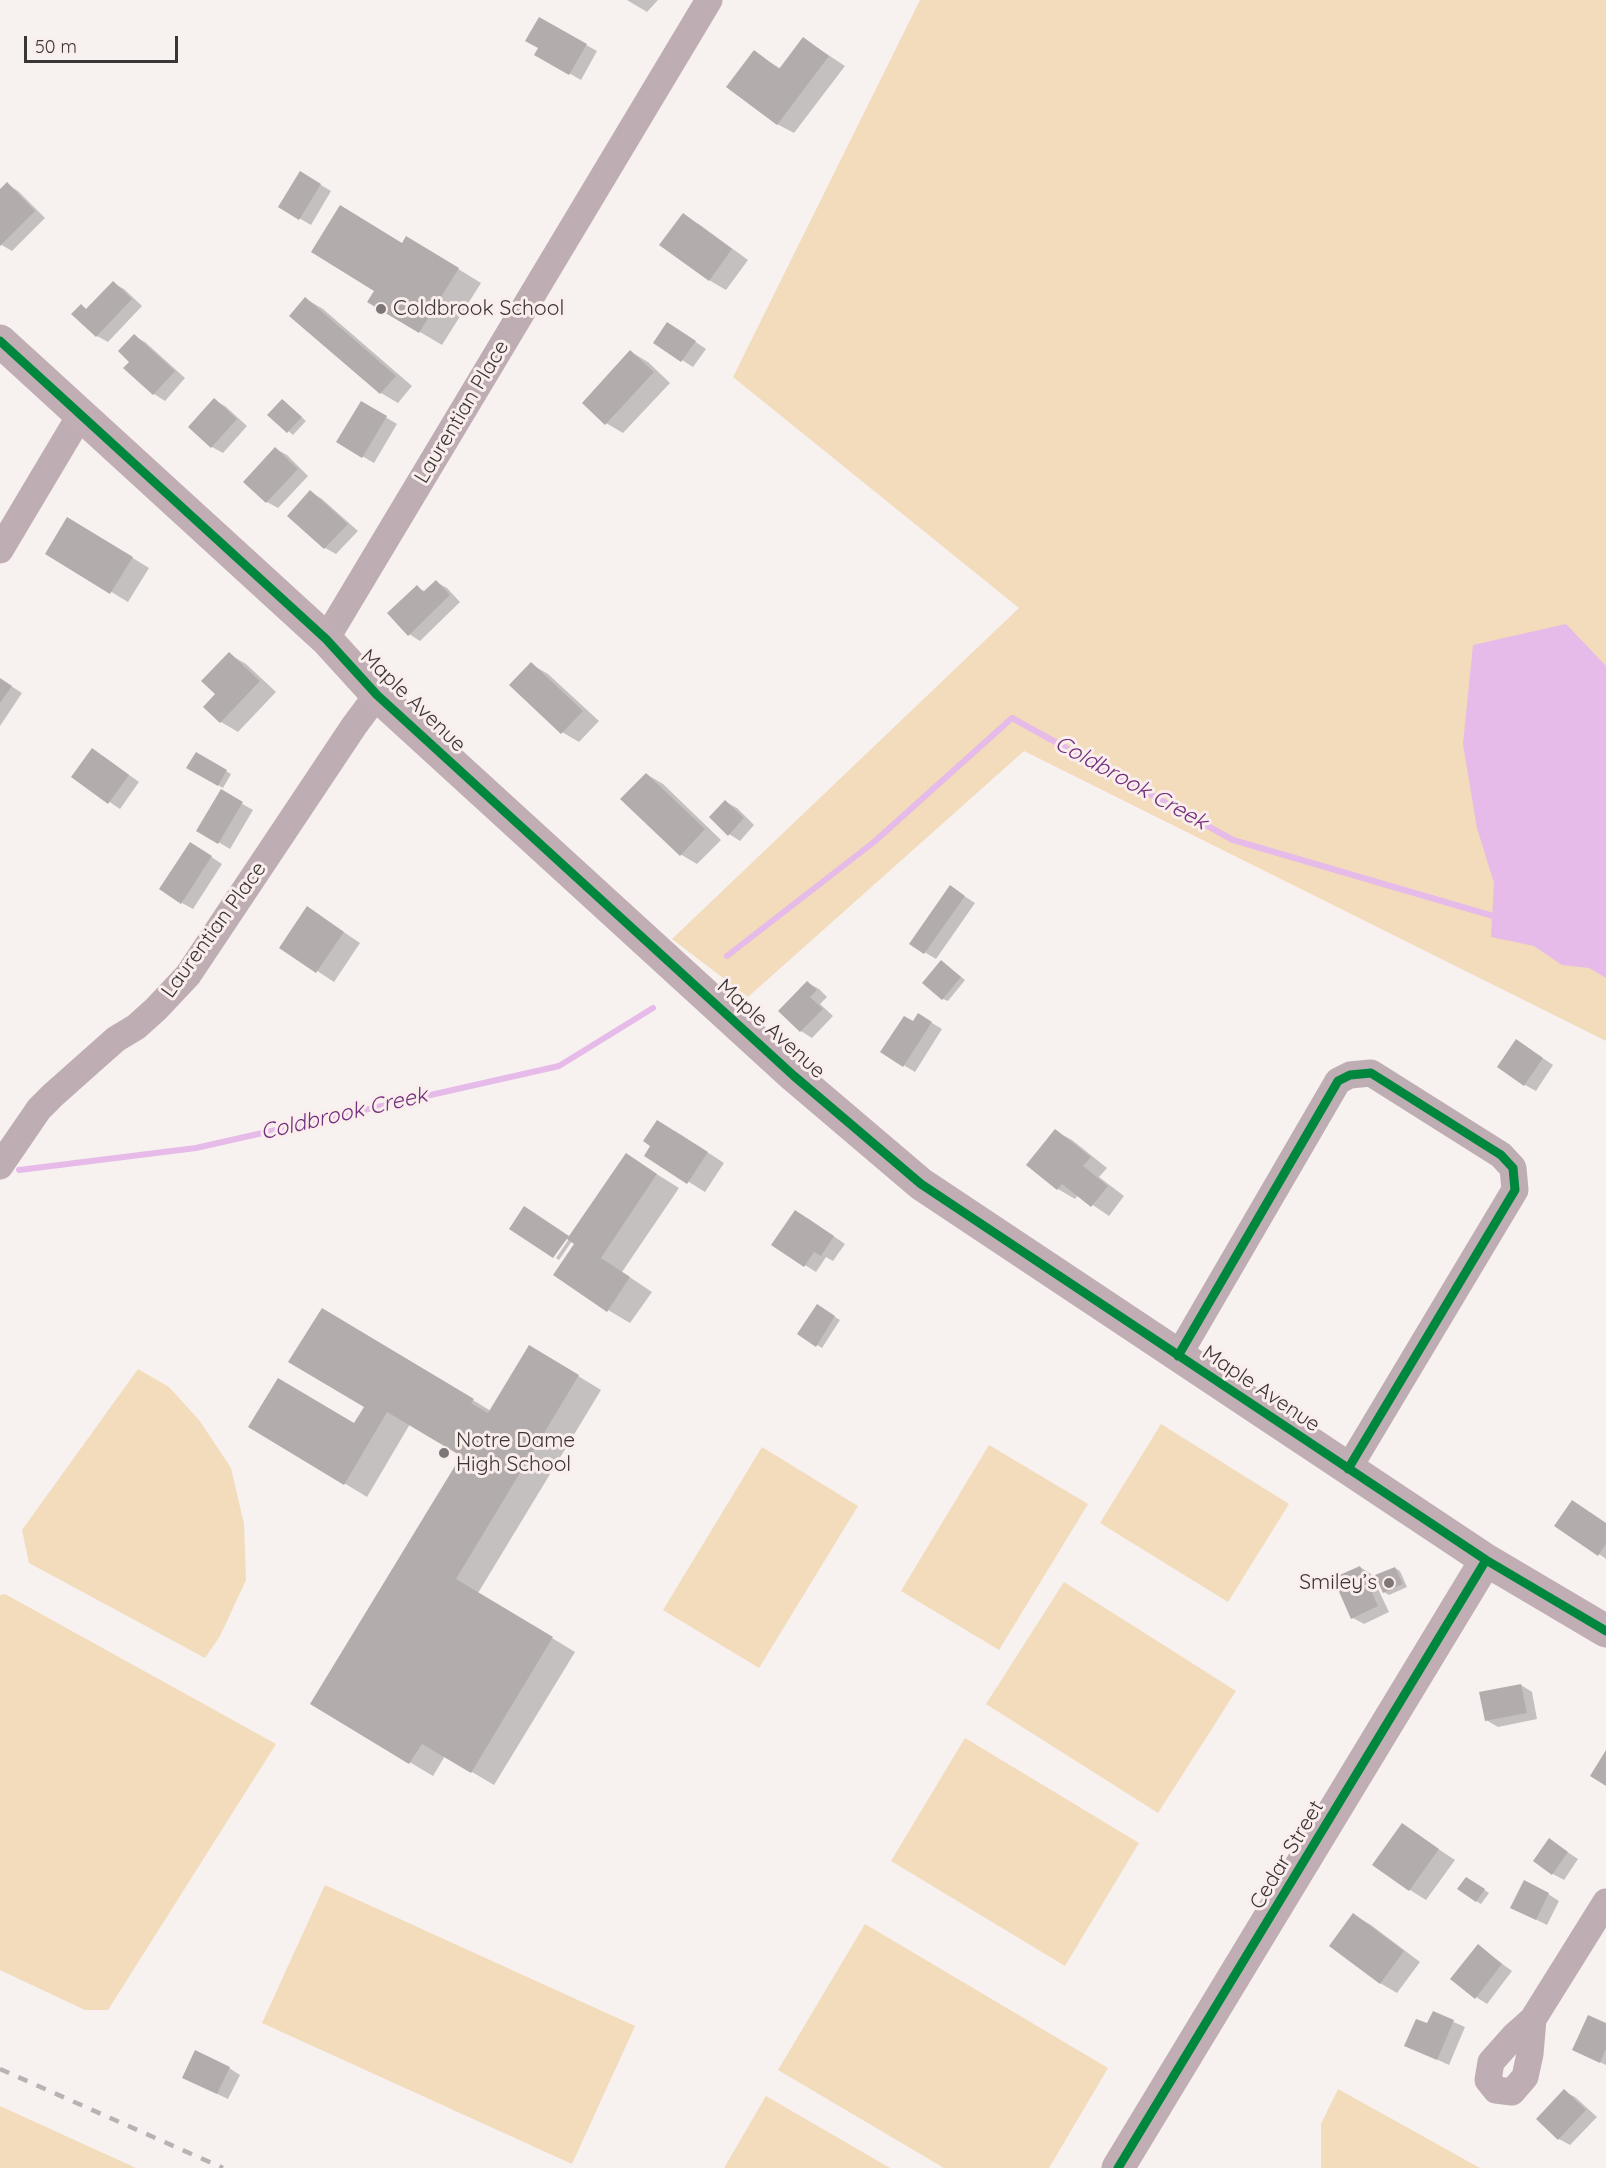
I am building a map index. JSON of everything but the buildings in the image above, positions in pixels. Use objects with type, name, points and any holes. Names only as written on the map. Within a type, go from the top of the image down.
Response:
[{"type":"main road","name":"Maple Avenue","points":[[0,341],[326,639],[377,695],[794,1077],[921,1184],[1486,1560],[1606,1631]]},
{"type":"main road","name":"Cedar Street","points":[[1118,2168],[1486,1560]]},
{"type":"street","name":"Laurentian Place","points":[[326,639],[709,0]]},
{"type":"street","points":[[0,550],[81,414]]},
{"type":"street","name":"Laurentian Place","points":[[0,1166],[46,1102],[99,1053],[136,1027],[188,975],[377,695]]},
{"type":"street","points":[[1178,1356],[1338,1081],[1350,1076],[1371,1073],[1501,1155],[1513,1168],[1515,1190],[1348,1469]]},
{"type":"street","points":[[1533,2019],[1606,1902]]},
{"type":"shaded area","points":[[920,0],[1606,0],[1606,1041],[1024,751],[748,997],[672,939],[1019,608],[733,377]]},
{"type":"shaded area","points":[[1566,624],[1606,666],[1606,978],[1589,968],[1562,965],[1534,946],[1491,937],[1494,883],[1477,828],[1463,744],[1473,645]]},
{"type":"shaded area","points":[[138,1369],[169,1387],[199,1420],[231,1468],[244,1524],[246,1580],[220,1636],[205,1658],[29,1563],[22,1530]]},
{"type":"shaded area","points":[[1161,1424],[1289,1504],[1228,1602],[1100,1523]]},
{"type":"shaded area","points":[[989,1445],[1088,1504],[999,1650],[901,1591]]},
{"type":"shaded area","points":[[762,1447],[858,1506],[759,1668],[663,1610]]},
{"type":"shaded area","points":[[1064,1582],[1236,1691],[1158,1813],[986,1704]]},
{"type":"shaded area","points":[[5,1594],[276,1744],[108,2010],[85,2010],[0,1970],[0,1595]]},
{"type":"shaded area","points":[[965,1738],[1139,1843],[1065,1966],[891,1861]]},
{"type":"shaded area","points":[[325,1885],[635,2026],[572,2164],[262,2023]]},
{"type":"shaded area","points":[[865,1924],[1108,2068],[1049,2168],[944,2168],[778,2070]]},
{"type":"shaded area","points":[[1338,2089],[1480,2168],[1321,2168],[1321,2124]]},
{"type":"shaded area","points":[[766,2096],[890,2168],[724,2168]]},
{"type":"shaded area","points":[[0,2106],[136,2168],[0,2168]]},
{"type":"waterway","name":"Coldbrook Creek","points":[[727,956],[874,842],[1012,718],[1233,840],[1500,918]]},
{"type":"waterway","name":"Coldbrook Creek","points":[[19,1170],[196,1148],[559,1066],[653,1008]]},
{"type":"railway","points":[[0,2069],[223,2168]]},
{"type":"cycle path","points":[[0,341],[326,639],[377,695],[794,1076],[921,1184],[1486,1560],[1606,1631]]},
{"type":"cycle path","points":[[1178,1356],[1338,1081],[1350,1075],[1371,1073],[1501,1155],[1513,1168],[1515,1190],[1348,1469]]},
{"type":"cycle path","points":[[1118,2168],[1486,1560]]},
{"type":"place","name":"Coldbrook School","points":[[381,309]]},
{"type":"place","name":"Notre Dame High School","points":[[444,1453]]},
{"type":"place","name":"Smiley’s","points":[[1389,1583]]}]
